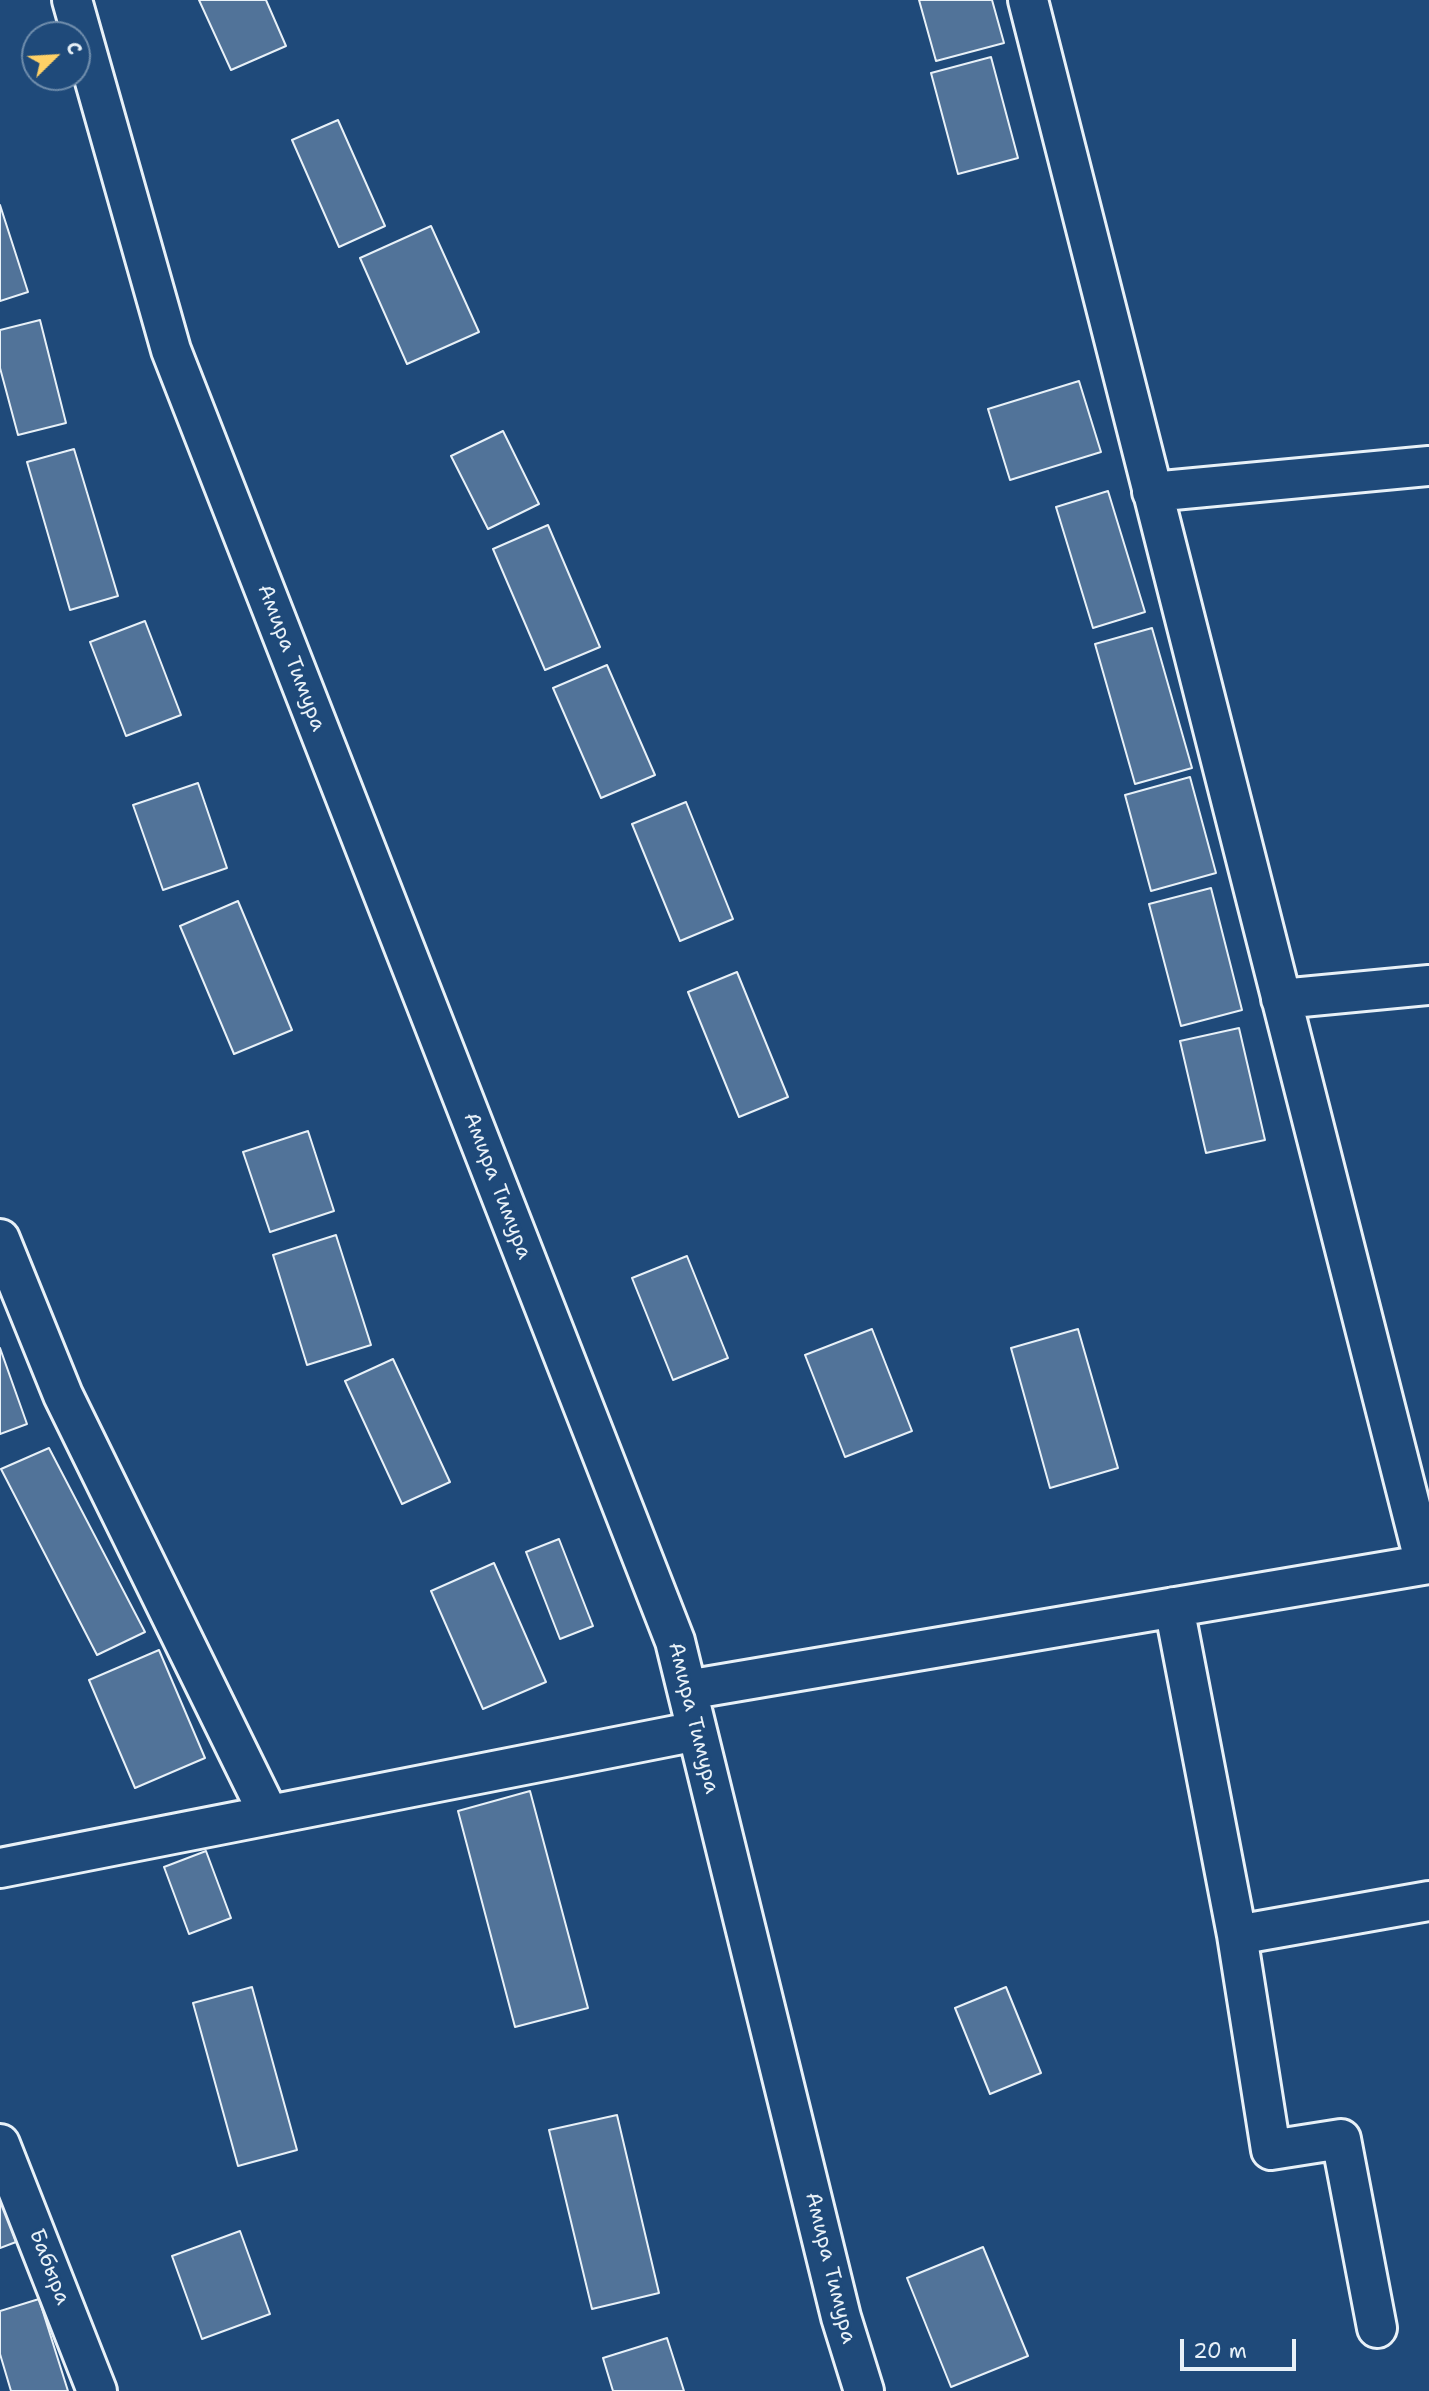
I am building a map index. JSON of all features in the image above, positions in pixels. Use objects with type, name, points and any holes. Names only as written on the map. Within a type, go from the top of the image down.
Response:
[{"type":"street","name":"Амира Тимура","points":[[72,0],[171,350],[675,1641],[841,2318],[864,2391]]},
{"type":"street","points":[[687,1690],[1427,1564],[1028,0]]},
{"type":"street","points":[[1152,492],[1429,466]]},
{"type":"street","points":[[1281,999],[1429,985]]},
{"type":"street","points":[[0,1239],[64,1395],[269,1815]]},
{"type":"street","points":[[1174,1607],[1237,1935],[1270,2150],[1341,2139],[1377,2328]]},
{"type":"street","points":[[0,1868],[697,1731]]},
{"type":"street","points":[[1237,1935],[1429,1901]]},
{"type":"street","name":"Бабыра","points":[[0,2144],[97,2391]]},
{"type":"building","points":[[199,0],[266,0],[286,46],[231,70]]},
{"type":"building","points":[[919,0],[992,0],[1004,43],[936,61]]},
{"type":"building","points":[[991,57],[1018,158],[958,174],[931,73]]},
{"type":"building","points":[[338,120],[385,226],[339,247],[292,140]]},
{"type":"building","points":[[0,205],[28,292],[0,301]]},
{"type":"building","points":[[431,226],[479,332],[407,364],[360,258]]},
{"type":"building","points":[[40,320],[66,423],[18,435],[0,368],[0,330]]},
{"type":"building","points":[[1079,381],[1101,452],[1010,480],[988,409]]},
{"type":"building","points":[[503,431],[539,504],[488,529],[451,456]]},
{"type":"building","points":[[74,449],[118,596],[70,610],[27,462]]},
{"type":"building","points":[[1108,491],[1145,612],[1093,628],[1056,507]]},
{"type":"building","points":[[548,525],[600,647],[545,670],[493,549]]},
{"type":"building","points":[[145,621],[181,715],[126,736],[90,642]]},
{"type":"building","points":[[1152,628],[1192,768],[1135,784],[1095,644]]},
{"type":"building","points":[[607,665],[655,775],[601,798],[553,688]]},
{"type":"building","points":[[1190,777],[1216,873],[1151,891],[1125,795]]},
{"type":"building","points":[[198,783],[227,868],[163,890],[133,805]]},
{"type":"building","points":[[686,802],[733,919],[680,941],[632,824]]},
{"type":"building","points":[[1211,888],[1242,1010],[1181,1026],[1149,904]]},
{"type":"building","points":[[238,901],[292,1030],[234,1054],[180,926]]},
{"type":"building","points":[[737,972],[788,1097],[739,1117],[688,992]]},
{"type":"building","points":[[1239,1028],[1265,1140],[1206,1153],[1180,1041]]},
{"type":"building","points":[[308,1131],[334,1211],[270,1232],[243,1152]]},
{"type":"building","points":[[336,1235],[371,1345],[307,1365],[273,1255]]},
{"type":"building","points":[[687,1256],[728,1358],[673,1380],[632,1278]]},
{"type":"building","points":[[872,1329],[912,1431],[845,1457],[805,1355]]},
{"type":"building","points":[[1078,1329],[1118,1468],[1050,1488],[1011,1348]]},
{"type":"building","points":[[0,1348],[27,1424],[0,1434]]},
{"type":"building","points":[[393,1359],[450,1482],[402,1504],[345,1381]]},
{"type":"building","points":[[49,1448],[145,1632],[97,1655],[1,1469]]},
{"type":"building","points":[[559,1539],[593,1626],[560,1639],[526,1552]]},
{"type":"building","points":[[494,1563],[546,1682],[483,1709],[431,1591]]},
{"type":"building","points":[[159,1650],[205,1758],[135,1788],[89,1680]]},
{"type":"building","points":[[530,1791],[588,2008],[515,2027],[458,1811]]},
{"type":"building","points":[[206,1851],[231,1918],[189,1934],[164,1867]]},
{"type":"building","points":[[252,1987],[297,2150],[238,2166],[193,2003]]},
{"type":"building","points":[[1006,1987],[1041,2073],[990,2094],[955,2008]]},
{"type":"building","points":[[617,2115],[659,2293],[592,2309],[549,2130]]},
{"type":"building","points":[[0,2196],[16,2242],[0,2248]]},
{"type":"building","points":[[240,2231],[270,2314],[202,2339],[172,2256]]},
{"type":"building","points":[[983,2247],[1028,2356],[951,2387],[907,2278]]},
{"type":"building","points":[[39,2299],[68,2391],[11,2391],[0,2354],[0,2311]]},
{"type":"building","points":[[667,2338],[684,2391],[613,2391],[603,2358]]}]
